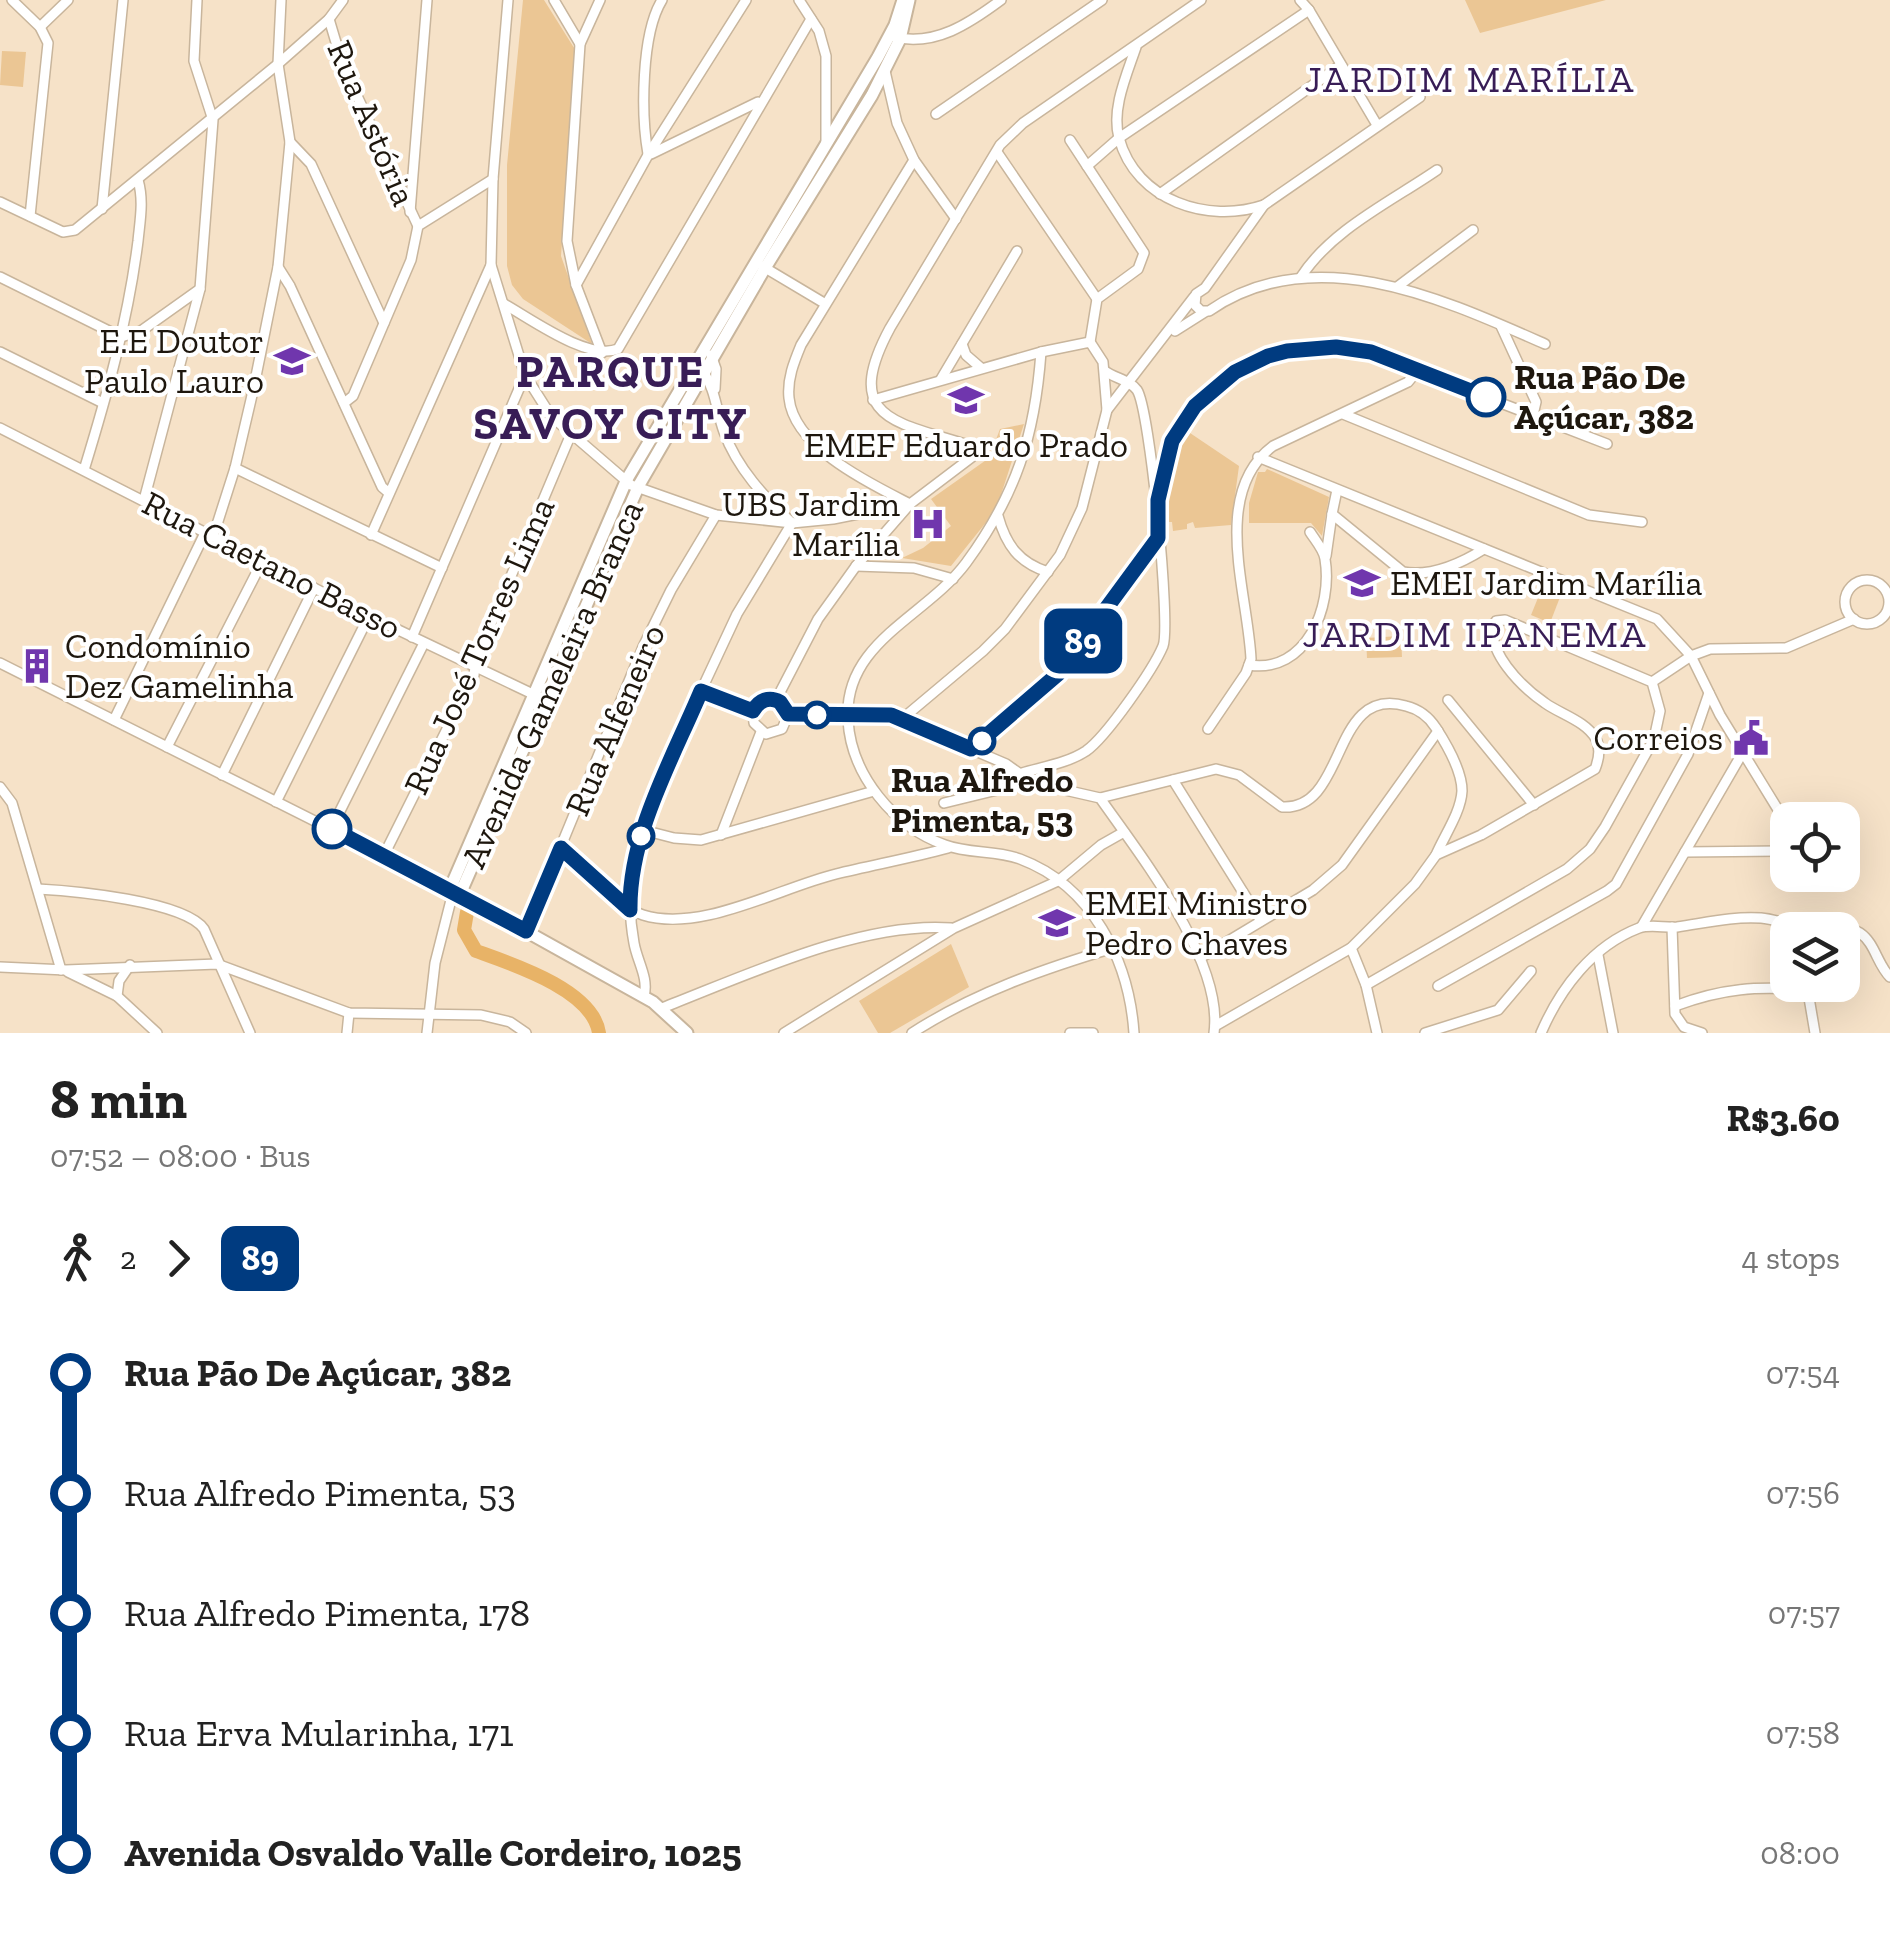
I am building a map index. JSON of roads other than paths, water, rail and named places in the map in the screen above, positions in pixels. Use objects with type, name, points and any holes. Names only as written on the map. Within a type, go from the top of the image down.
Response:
[{"type":"main road","name":"Avenida Gameleira Branca","points":[[454,894],[633,482],[823,159],[872,95],[885,71],[903,2]]},
{"type":"main road","name":"Avenida Gameleira Branca","points":[[823,159],[826,142],[898,30]]},
{"type":"main road","points":[[454,894],[644,996],[686,1033]]},
{"type":"street","points":[[12,0],[40,27],[48,50],[30,216]]},
{"type":"street","points":[[40,27],[68,0]]},
{"type":"street","points":[[102,209],[123,0]]},
{"type":"street","points":[[144,500],[200,289],[213,120],[194,60],[197,0]]},
{"type":"street","points":[[114,720],[209,535],[234,468],[278,267],[290,142],[278,64],[281,0]]},
{"type":"street","points":[[0,202],[69,232],[213,120],[328,20],[343,0]]},
{"type":"street","points":[[410,213],[427,0]]},
{"type":"street","points":[[508,0],[491,264],[525,375],[540,402],[571,434],[633,482],[673,501],[716,514],[792,523],[910,504]]},
{"type":"street","points":[[554,0],[580,44]]},
{"type":"street","points":[[600,0],[580,44],[567,240],[576,285],[602,353]]},
{"type":"street","points":[[648,155],[644,104],[655,5],[662,0]]},
{"type":"street","points":[[576,285],[648,155],[746,0]]},
{"type":"street","points":[[800,0],[823,40],[826,56],[826,142]]},
{"type":"street","points":[[898,30],[921,39],[959,28],[1000,0]]},
{"type":"street","points":[[936,114],[1102,0]]},
{"type":"street","points":[[1300,0],[1377,125]]},
{"type":"street","points":[[776,700],[818,619],[856,566],[910,504],[972,457],[973,448],[905,426],[883,412],[873,400],[870,380],[877,353],[956,219],[1007,136],[1195,2]]},
{"type":"street","points":[[1087,166],[1119,138],[1309,10]]},
{"type":"street","points":[[504,304],[586,349],[602,353],[620,346],[811,19]]},
{"type":"street","name":"Rua Astória","points":[[328,20],[343,66],[418,226]]},
{"type":"street","points":[[1136,47],[1120,97],[1119,138],[1132,162],[1160,194],[1180,205],[1209,212],[1243,212],[1264,205],[1420,97]]},
{"type":"street","points":[[1160,194],[1341,65]]},
{"type":"street","points":[[885,71],[890,97],[914,160],[956,219]]},
{"type":"street","points":[[872,95],[890,97]]},
{"type":"street","points":[[648,155],[761,101]]},
{"type":"street","points":[[1070,140],[1144,253],[1138,269],[1097,298]]},
{"type":"street","points":[[290,142],[311,164],[384,323]]},
{"type":"street","points":[[902,719],[984,651],[1019,613],[1048,572],[1082,508],[1107,410],[1105,370],[1100,354],[1090,342],[1097,298],[997,152]]},
{"type":"street","points":[[910,504],[852,473],[822,450],[798,423],[788,395],[792,366],[824,303],[914,160]]},
{"type":"street","points":[[1301,276],[1318,254],[1343,234],[1437,170]]},
{"type":"street","points":[[344,403],[352,396],[411,260],[418,226],[494,178]]},
{"type":"street","points":[[84,470],[122,337],[142,202],[138,180]]},
{"type":"street","points":[[1107,410],[1205,288],[1264,205]]},
{"type":"street","points":[[1397,288],[1473,230]]},
{"type":"street","points":[[941,379],[1017,251]]},
{"type":"street","points":[[371,535],[491,264]]},
{"type":"street","points":[[760,265],[824,303]]},
{"type":"street","points":[[278,267],[382,487],[389,493]]},
{"type":"street","points":[[1168,335],[1217,304],[1256,288],[1301,276],[1346,277],[1397,288],[1545,344]]},
{"type":"street","points":[[0,277],[122,337],[141,332],[200,289]]},
{"type":"street","points":[[1205,288],[1216,294],[1217,304]]},
{"type":"street","points":[[1194,298],[1198,309],[1205,312]]},
{"type":"street","points":[[1500,324],[1536,402],[1533,415]]},
{"type":"street","points":[[873,400],[1040,352],[1090,342]]},
{"type":"street","points":[[962,343],[966,355],[981,368]]},
{"type":"street","points":[[1158,500],[1172,441],[1195,406],[1221,383],[1256,361],[1287,351],[1336,347],[1371,352],[1607,444]]},
{"type":"street","points":[[0,352],[103,403]]},
{"type":"street","points":[[708,352],[716,369],[715,391],[724,432],[738,460],[768,500],[792,523]]},
{"type":"street","points":[[951,848],[912,828],[874,791],[858,762],[848,715],[853,678],[874,646],[953,578],[998,516],[1012,491],[1026,448],[1037,397],[1040,352]]},
{"type":"street","points":[[699,368],[715,391]]},
{"type":"street","points":[[1022,774],[1090,748],[1155,662],[1165,640],[1158,500],[1142,402],[1138,391],[1128,382],[1105,370]]},
{"type":"street","points":[[1208,729],[1249,665],[1238,519],[1242,485],[1258,458],[1288,437],[1408,382],[1418,370]]},
{"type":"street","points":[[412,637],[525,375]]},
{"type":"street","points":[[1343,414],[1590,516],[1642,522]]},
{"type":"street","name":"Rua Caetano Basso","points":[[0,428],[369,616],[540,697]]},
{"type":"street","name":"Rua José Torres Lima","points":[[384,855],[474,675],[571,434]]},
{"type":"street","points":[[1258,458],[1657,619],[1691,656],[1773,802]]},
{"type":"street","points":[[234,468],[442,568]]},
{"type":"street","points":[[1249,665],[1262,667],[1283,662],[1318,622],[1326,598],[1326,556],[1337,490]]},
{"type":"street","name":"Rua Alfeneiro","points":[[526,931],[643,647],[716,514]]},
{"type":"street","points":[[1332,514],[1403,572],[1444,569],[1484,549]]},
{"type":"street","points":[[998,516],[1012,550],[1033,567],[1048,572]]},
{"type":"street","points":[[644,996],[647,986],[634,948],[630,910],[632,869],[643,830],[737,614],[792,523]]},
{"type":"street","points":[[1310,532],[1326,556]]},
{"type":"street","points":[[971,749],[1058,674],[1158,538]]},
{"type":"street","points":[[167,747],[262,562]]},
{"type":"street","points":[[856,566],[914,568],[953,578]]},
{"type":"street","points":[[1652,682],[1691,656],[1720,647],[1796,646],[1854,619],[1870,623],[1888,610],[1889,594],[1881,585],[1871,580],[1852,586],[1845,603],[1854,619]]},
{"type":"street","points":[[222,774],[314,588]]},
{"type":"street","points":[[276,802],[369,616]]},
{"type":"street","points":[[1436,855],[1482,836],[1590,774],[1597,765],[1600,750],[1588,730],[1543,702],[1506,663],[1492,638],[1496,620],[1505,620],[1652,682]]},
{"type":"street","points":[[331,829],[424,643]]},
{"type":"street","points":[[0,663],[384,855],[454,894],[435,963],[427,1033]]},
{"type":"street","points":[[1366,984],[1567,869],[1590,849],[1658,728],[1660,711],[1652,682]]},
{"type":"street","points":[[701,691],[753,711]]},
{"type":"street","points":[[1438,986],[1616,884],[1688,754],[1709,693]]},
{"type":"street","points":[[765,700],[776,700],[788,714],[786,725],[778,733],[761,732],[754,723],[753,711],[765,700]]},
{"type":"street","points":[[1448,700],[1534,805]]},
{"type":"street","points":[[944,803],[1030,782],[1100,798],[1216,769],[1249,782],[1274,804],[1292,808],[1311,800],[1320,790],[1357,719],[1372,708],[1398,704],[1424,714],[1438,732],[1462,786],[1458,807],[1436,855],[1415,884],[1352,948],[1215,1029],[1210,990],[1184,924],[1100,798]]},
{"type":"street","points":[[788,714],[876,714],[902,719],[1022,774],[1030,782]]},
{"type":"street","points":[[721,835],[761,732]]},
{"type":"street","points":[[1200,958],[1312,890],[1342,865],[1371,830],[1438,732]]},
{"type":"street","points":[[1542,1033],[1564,987],[1598,955],[1642,926],[1742,752]]},
{"type":"street","points":[[1173,780],[1261,922]]},
{"type":"street","points":[[0,787],[12,802],[63,970],[117,996],[157,1033]]},
{"type":"street","points":[[643,830],[689,841],[874,791]]},
{"type":"street","points":[[784,1033],[954,928],[1058,881],[1124,832]]},
{"type":"street","points":[[561,848],[630,910],[667,919],[700,916],[834,874],[951,848],[1023,860],[1058,881],[1096,917],[1127,986],[1134,1033]]},
{"type":"street","points":[[1685,852],[1770,851]]},
{"type":"street","points":[[38,889],[93,894],[186,914],[204,928],[250,1033]]},
{"type":"street","points":[[1642,926],[1672,927],[1737,917],[1770,919]]},
{"type":"street","points":[[662,1008],[831,946],[917,927],[954,928]]},
{"type":"street","points":[[1672,927],[1677,1021],[1702,1033]]},
{"type":"street","points":[[1860,933],[1890,977]]},
{"type":"street","points":[[912,1033],[952,1008],[998,987],[1113,948]]},
{"type":"street","points":[[1352,948],[1366,984],[1376,1033]]},
{"type":"street","points":[[1598,955],[1614,1033]]},
{"type":"street","points":[[0,967],[63,970],[217,964],[348,1012],[481,1015],[526,1033]]},
{"type":"street","points":[[117,996],[119,982],[130,966]]},
{"type":"street","points":[[1426,1033],[1498,1010],[1531,971]]},
{"type":"street","points":[[1675,1006],[1701,996],[1751,986],[1770,987]]},
{"type":"street","points":[[1810,1002],[1816,1033]]},
{"type":"street","points":[[347,1033],[348,1012]]},
{"type":"street","points":[[1072,1033],[1093,1033]]},
{"type":"waterway","points":[[467,912],[464,930],[476,951],[529,971],[567,992],[593,1018],[599,1033]]},
{"type":"place","name":"E.E Doutor Paulo Lauro","points":[[292,361]]},
{"type":"place","name":"Rua Pão De Açúcar, 382","points":[[1486,397]]},
{"type":"place","name":"EMEF Eduardo Prado","points":[[966,400]]},
{"type":"place","name":"UBS Jardim Marília","points":[[928,524]]},
{"type":"place","name":"EMEI Jardim Marília","points":[[1362,583]]},
{"type":"place","name":"Condomínio Dez Gamelinha","points":[[37,666]]},
{"type":"place","name":"Correios","points":[[1751,738]]},
{"type":"place","name":"Rua Alfredo Pimenta, 53","points":[[982,741]]},
{"type":"place","name":"EMEI Ministro Pedro Chaves","points":[[1057,923]]},
{"type":"district","name":"JARDIM MARÍLIA","points":[[1470,79]]},
{"type":"district","name":"PARQUE SAVOY CITY","points":[[611,398]]},
{"type":"district","name":"JARDIM IPANEMA","points":[[1475,634]]}]
